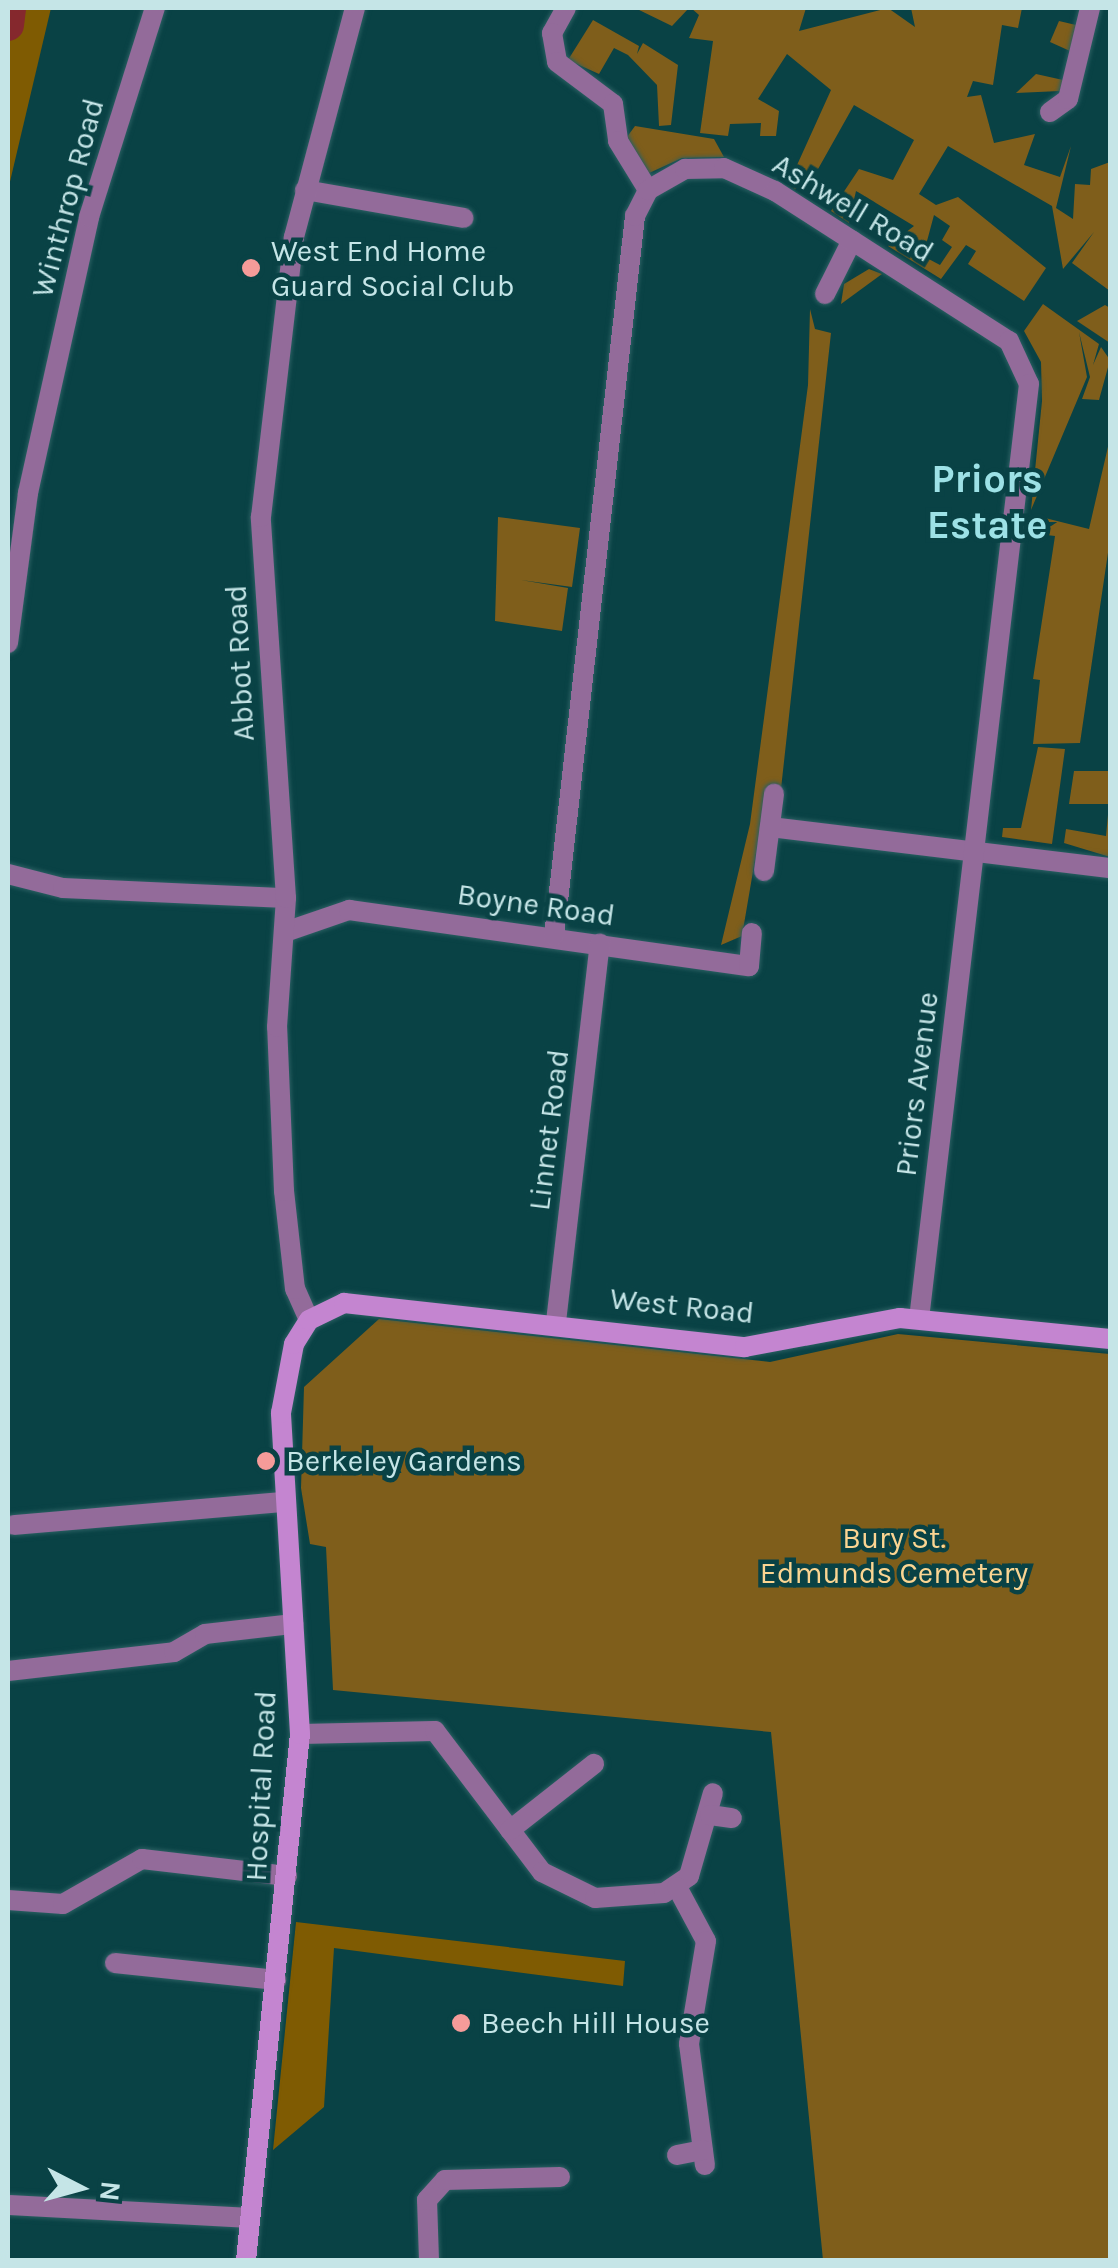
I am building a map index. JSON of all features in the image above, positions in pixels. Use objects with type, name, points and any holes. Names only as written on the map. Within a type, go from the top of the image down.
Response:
[{"type":"street","name":"Winthrop Road","points":[[8,643],[28,493],[90,216],[155,8]]},
{"type":"street","name":"Abbot Road","points":[[309,1320],[295,1290],[283,1183],[277,1028],[286,898],[261,518],[279,328],[305,190],[355,8]]},
{"type":"street","points":[[554,936],[635,216],[648,190],[618,142],[613,104],[557,62],[552,33],[566,8]]},
{"type":"street","points":[[1050,112],[1068,99],[1090,8]]},
{"type":"street","name":"Ashwell Road","points":[[648,190],[685,169],[724,168],[852,240],[1009,341],[1029,384],[974,856]]},
{"type":"street","points":[[305,190],[464,218]]},
{"type":"street","points":[[825,294],[852,240]]},
{"type":"street","points":[[764,871],[774,794]]},
{"type":"street","points":[[770,827],[974,856],[1110,868]]},
{"type":"street","name":"Priors Avenue","points":[[920,1319],[974,856]]},
{"type":"street","points":[[8,874],[62,888],[286,898]]},
{"type":"street","name":"Boyne Road","points":[[285,932],[349,910],[749,966],[752,933]]},
{"type":"street","name":"Linnet Road","points":[[556,1322],[600,944]]},
{"type":"street","name":"West Road","points":[[309,1320],[344,1303],[556,1322],[746,1347],[920,1319],[1110,1338]]},
{"type":"street","name":"Hospital Road","points":[[246,2260],[300,1734],[281,1502],[286,1372],[309,1320]]},
{"type":"street","points":[[14,1524],[281,1502]]},
{"type":"street","points":[[8,1671],[174,1652],[205,1634],[293,1624]]},
{"type":"street","points":[[300,1734],[435,1730],[542,1872],[572,1891],[641,1898],[677,1887],[704,1848],[713,1793]]},
{"type":"street","points":[[510,1830],[594,1764]]},
{"type":"street","points":[[710,1815],[732,1818]]},
{"type":"street","points":[[8,1900],[64,1904],[142,1859],[287,1876]]},
{"type":"street","points":[[677,1887],[706,1941],[689,2044],[704,2158],[677,2155]]},
{"type":"street","points":[[115,1963],[140,1957],[276,1980]]},
{"type":"street","points":[[429,2260],[427,2200],[445,2180],[562,2175]]},
{"type":"street","points":[[10,2205],[250,2218]]},
{"type":"green space","points":[[635,8],[685,8],[688,9],[672,26]]},
{"type":"green space","points":[[691,8],[806,8],[799,31],[888,8],[915,27],[911,8],[1022,8],[1018,28],[1002,25],[993,85],[973,81],[967,97],[981,95],[994,143],[1035,134],[1024,165],[1060,177],[1071,146],[1056,208],[1073,219],[1075,184],[1090,185],[1091,169],[1110,162],[1110,291],[1072,263],[1094,232],[1063,269],[1052,206],[948,146],[919,194],[936,205],[958,197],[1046,268],[1024,301],[968,264],[976,251],[966,245],[941,279],[888,246],[914,226],[856,191],[849,223],[831,211],[859,169],[893,180],[914,140],[854,105],[804,194],[788,185],[831,90],[787,54],[758,99],[779,111],[776,136],[760,136],[761,123],[730,124],[728,136],[700,133],[713,41],[689,38],[699,15]],"holes":[[[934,215],[950,226],[942,240],[952,247],[940,265],[923,256]]]},
{"type":"green space","points":[[593,20],[639,46],[637,54],[643,43],[678,65],[671,125],[659,126],[657,85],[628,55],[614,48],[599,74],[568,60]]},
{"type":"green space","points":[[1059,21],[1076,25],[1070,51],[1050,42]]},
{"type":"green space","points":[[1036,74],[1063,80],[1060,91],[1016,93]]},
{"type":"green space","points":[[635,126],[714,139],[724,157],[682,158],[647,174],[624,141]]},
{"type":"green space","points":[[869,269],[882,274],[841,304],[844,284]]},
{"type":"green space","points":[[1043,304],[1099,344],[1093,365],[1101,347],[1110,360],[1099,400],[1082,399],[1090,377],[1079,332],[1087,377],[1031,510],[1042,401],[1041,362],[1024,331]]},
{"type":"green space","points":[[1105,305],[1110,308],[1110,343],[1077,321]]},
{"type":"green space","points":[[810,309],[815,329],[831,333],[781,789],[767,789],[742,936],[721,945],[750,824],[808,385]]},
{"type":"green space","points":[[1110,438],[1110,539],[1080,743],[1033,744],[1040,680],[1033,679],[1055,536],[1029,533],[1033,515],[1089,529]]},
{"type":"green space","points":[[498,517],[580,528],[572,587],[521,580],[568,588],[562,631],[495,621]]},
{"type":"green space","points":[[1038,747],[1065,749],[1052,844],[1002,837],[1003,828],[1021,828]]},
{"type":"green space","points":[[1074,771],[1110,771],[1110,857],[1064,843],[1066,829],[1106,836],[1109,804],[1069,804]]},
{"type":"green space","name":"Bury St. Edmunds Cemetery","points":[[379,1319],[770,1362],[898,1334],[1110,1354],[1110,2260],[823,2260],[771,1732],[333,1690],[326,1547],[310,1544],[301,1488],[304,1387]]},
{"type":"shaded area","points":[[8,8],[51,8],[8,190]]},
{"type":"shaded area","points":[[296,1922],[625,1961],[623,1986],[334,1948],[324,2107],[273,2150]]},
{"type":"waterway","points":[[8,25],[10,8]]},
{"type":"place","name":"West End Home Guard Social Club","points":[[251,268]]},
{"type":"place","name":"Berkeley Gardens","points":[[266,1461]]},
{"type":"place","name":"Beech Hill House","points":[[461,2023]]},
{"type":"district","name":"Priors Estate","points":[[987,502]]}]
